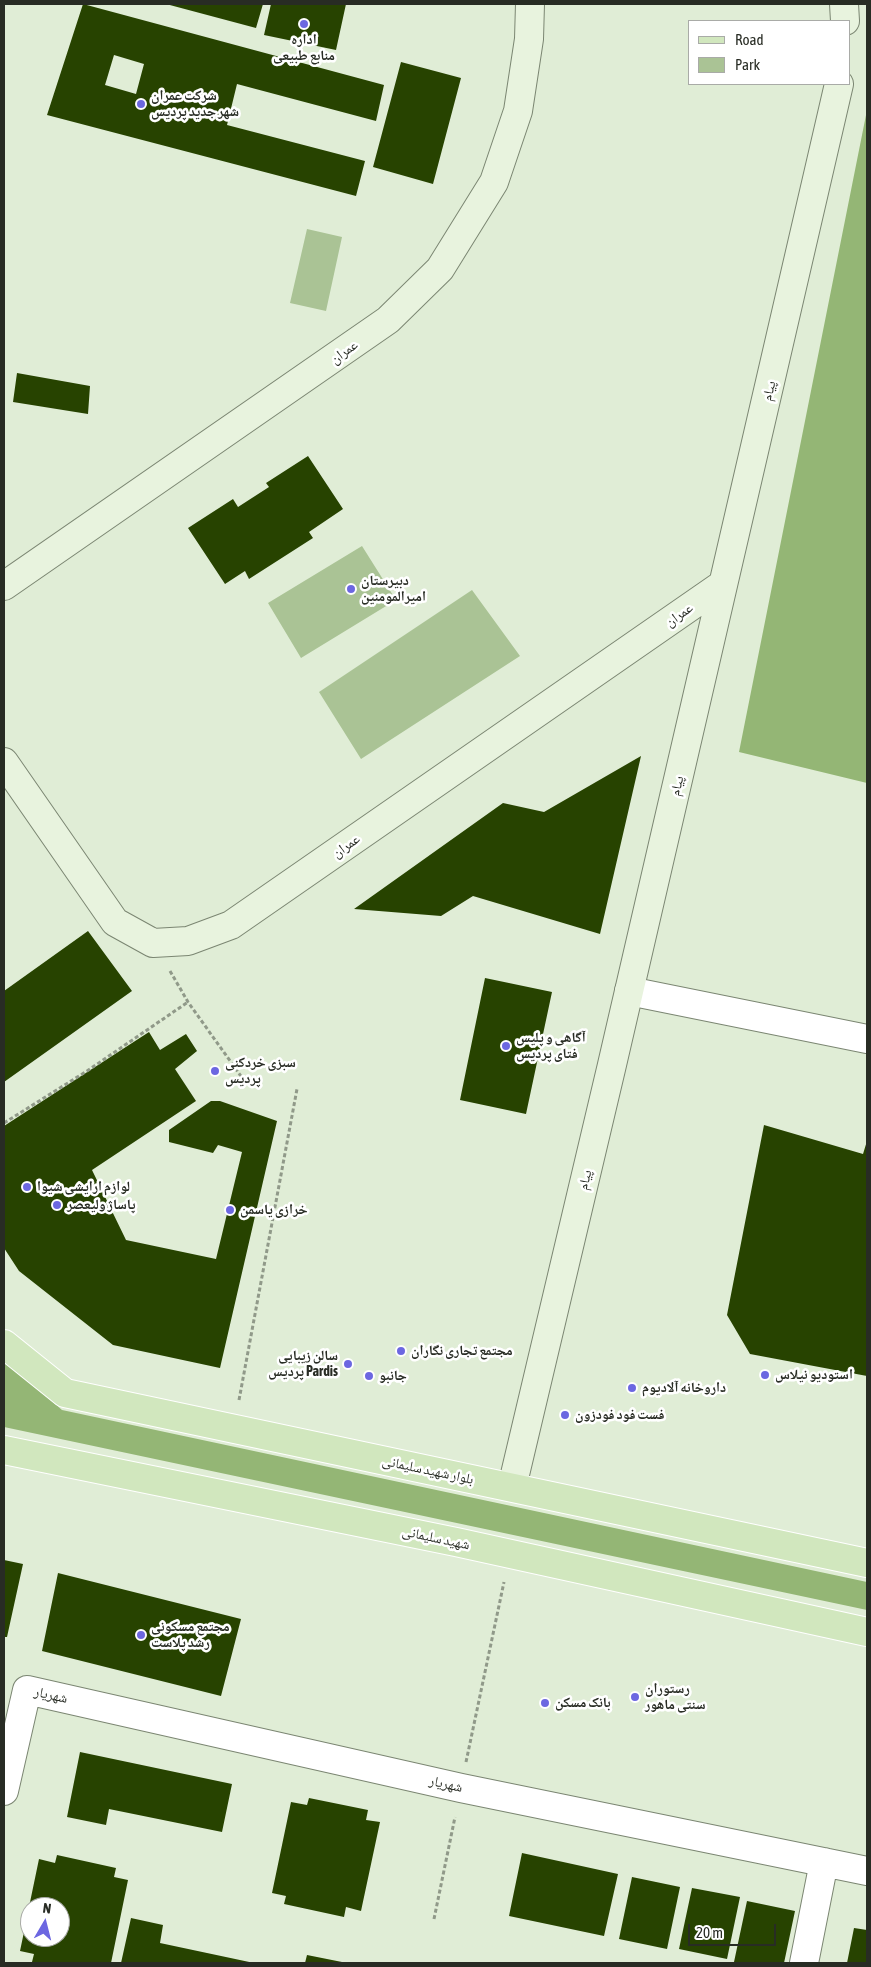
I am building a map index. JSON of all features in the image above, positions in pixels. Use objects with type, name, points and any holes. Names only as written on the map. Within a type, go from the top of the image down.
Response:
[{"type":"main road","name":"بلوار شهید سلیمانی","points":[[4,1344],[65,1393],[867,1563]]},
{"type":"main road","name":"شهید سلیمانی","points":[[4,1450],[509,1554],[867,1632]]},
{"type":"street","name":"عمران","points":[[4,586],[388,320],[440,269],[494,182],[518,111],[529,39],[530,4]]},
{"type":"street","points":[[844,4],[846,20]]},
{"type":"street","name":"پیام","points":[[512,1487],[839,85]]},
{"type":"street","name":"عمران","points":[[4,762],[115,922],[153,943],[188,941],[231,925],[723,584]]},
{"type":"street","points":[[629,990],[867,1039]]},
{"type":"street","name":"شهریار","points":[[7,1762],[27,1690],[461,1788],[867,1871]]},
{"type":"street","points":[[4,1791],[7,1762]]},
{"type":"street","points":[[804,1963],[824,1862]]},
{"type":"path","points":[[4,1123],[87,1071],[188,1002],[243,1079]]},
{"type":"path","points":[[233,1430],[297,1089]]},
{"type":"path","points":[[434,1919],[509,1554]]},
{"type":"green space","points":[[867,110],[867,783],[739,752]]},
{"type":"green space","points":[[307,229],[342,237],[326,311],[290,303]]},
{"type":"green space","points":[[362,546],[396,600],[301,658],[268,603]]},
{"type":"green space","points":[[472,590],[520,656],[361,759],[319,692]]},
{"type":"green space","points":[[4,1359],[62,1410],[867,1582],[867,1610],[4,1427]]},
{"type":"building","name":"شرکت عمران شهر جدید پردیس","points":[[83,4],[384,85],[376,121],[237,84],[227,125],[365,161],[356,196],[47,115]],"holes":[[[114,55],[144,64],[136,94],[105,85]]]},
{"type":"building","points":[[166,4],[263,4],[256,28]]},
{"type":"building","name":"اداره منابع طبیعی","points":[[271,4],[346,4],[336,50],[264,35]]},
{"type":"building","points":[[401,62],[461,78],[433,184],[373,167]]},
{"type":"building","points":[[17,373],[90,386],[88,414],[13,402]]},
{"type":"building","points":[[308,456],[343,509],[309,532],[313,538],[249,579],[245,571],[225,584],[188,528],[233,499],[238,507],[269,487],[266,483]]},
{"type":"building","points":[[641,756],[600,934],[473,896],[441,916],[354,909],[503,803],[544,812]]},
{"type":"building","points":[[88,931],[132,991],[4,1082],[4,991]]},
{"type":"building","name":"آگاهی و پلیس فتای پردیس","points":[[485,978],[552,992],[526,1114],[460,1100]]},
{"type":"building","name":"پاساژ ولیعصر","points":[[149,1032],[160,1050],[186,1034],[197,1051],[175,1069],[196,1101],[92,1170],[126,1240],[216,1259],[242,1152],[218,1145],[213,1153],[169,1142],[169,1130],[211,1101],[220,1101],[277,1121],[220,1368],[113,1345],[19,1271],[4,1248],[4,1126]]},
{"type":"building","points":[[764,1125],[863,1154],[867,1141],[867,1376],[750,1354],[727,1315]]},
{"type":"building","points":[[4,1560],[23,1564],[7,1637],[4,1637]]},
{"type":"building","name":"مجتمع مسکونی رشد پلاست","points":[[58,1573],[241,1619],[221,1696],[42,1651]]},
{"type":"building","points":[[80,1752],[232,1784],[222,1832],[109,1809],[106,1825],[67,1817]]},
{"type":"building","points":[[309,1798],[368,1810],[366,1820],[380,1822],[361,1911],[346,1907],[344,1917],[284,1904],[286,1896],[272,1893],[291,1802],[307,1805]]},
{"type":"building","points":[[522,1853],[618,1874],[604,1936],[509,1916]]},
{"type":"building","points":[[57,1855],[116,1868],[114,1877],[128,1880],[111,1963],[32,1962],[34,1954],[20,1951],[21,1947],[70,1947],[70,1897],[31,1897],[39,1859],[55,1863]]},
{"type":"building","points":[[632,1877],[680,1887],[667,1949],[619,1939]]},
{"type":"building","points":[[692,1888],[740,1897],[727,1959],[679,1949]]},
{"type":"building","points":[[747,1901],[795,1911],[784,1963],[734,1962]]},
{"type":"building","points":[[131,1918],[163,1925],[160,1943],[254,1963],[121,1963]]},
{"type":"building","points":[[854,1928],[867,1930],[867,1963],[847,1963]]},
{"type":"building","points":[[307,1955],[342,1962],[342,1963],[305,1963]]},
{"type":"place","name":"اداره منابع طبیعی","points":[[304,24]]},
{"type":"place","name":"شرکت عمران شهر جدید پردیس","points":[[141,104]]},
{"type":"place","name":"دبیرستان امیرالمومنین","points":[[351,589]]},
{"type":"place","name":"آگاهی و پلیس فتای پردیس","points":[[506,1046]]},
{"type":"place","name":"سبزی خردکنی پردیس","points":[[215,1071]]},
{"type":"place","name":"لوازم ارایشی شیوا","points":[[27,1187]]},
{"type":"place","name":"پاساژ ولیعصر","points":[[57,1205]]},
{"type":"place","name":"خرازی یاسمن","points":[[230,1210]]},
{"type":"place","name":"مجتمع تجاری نگاران","points":[[401,1351]]},
{"type":"place","name":"سالن زیبایی پردیس Pardis","points":[[348,1364]]},
{"type":"place","name":"استودیو نیلاس","points":[[765,1375]]},
{"type":"place","name":"جانبو","points":[[369,1376]]},
{"type":"place","name":"داروخانه آلادیوم","points":[[632,1388]]},
{"type":"place","name":"فست فود فودزون","points":[[565,1415]]},
{"type":"place","name":"مجتمع مسکونی رشد پلاست","points":[[141,1635]]},
{"type":"place","name":"رستوران سنتی ماهور","points":[[635,1697]]},
{"type":"place","name":"بانک مسکن","points":[[545,1703]]}]
